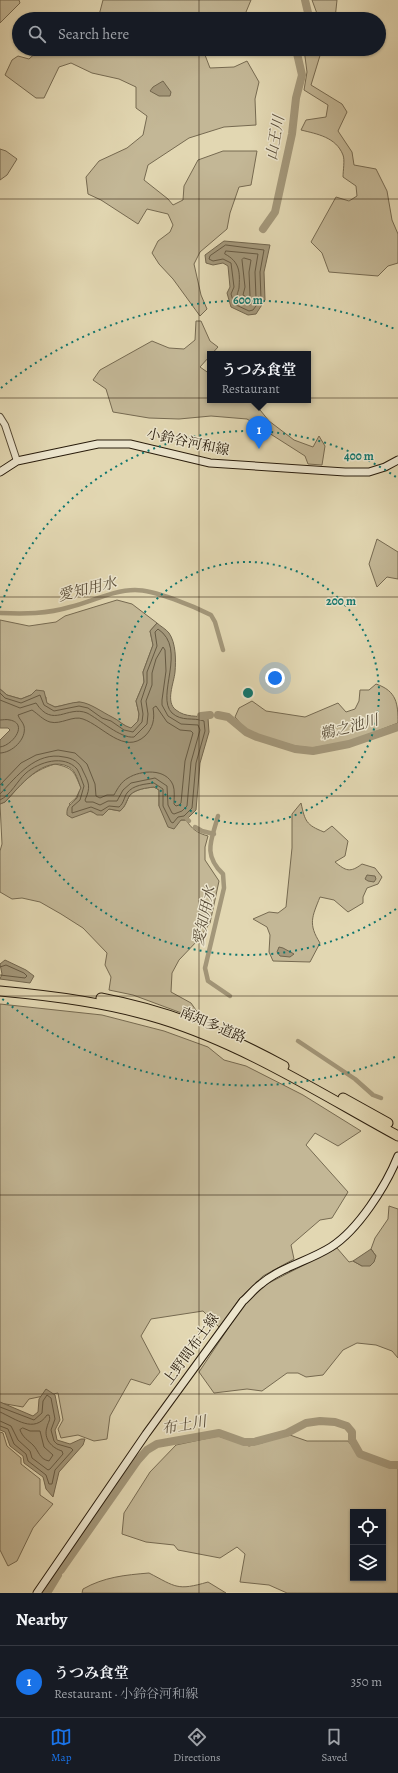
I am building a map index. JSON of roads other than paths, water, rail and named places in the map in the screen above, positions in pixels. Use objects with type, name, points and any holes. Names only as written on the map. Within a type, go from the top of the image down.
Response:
[{"type":"highway","name":"南知多道路","points":[[0,985],[104,998],[141,1006],[191,1022],[250,1048],[398,1129]]},
{"type":"highway","name":"南知多道路","points":[[0,991],[96,1003],[138,1012],[188,1028],[247,1054],[398,1136]]},
{"type":"main road","name":"小鈴谷河和線","points":[[0,472],[18,461],[71,448],[116,443],[130,444],[210,463],[345,472],[369,472],[385,467],[398,460]]},
{"type":"main road","name":"上野間布土線","points":[[37,1593],[159,1416],[243,1301],[261,1284],[282,1271],[331,1247],[348,1234],[355,1227],[387,1180],[398,1156]]},
{"type":"street","points":[[0,417],[5,425],[18,461]]},
{"type":"water","points":[[163,81],[171,92],[170,96],[159,96],[150,91],[153,87]]},
{"type":"water","points":[[224,241],[270,245],[264,272],[265,300],[256,314],[248,315],[231,307],[227,293],[230,287],[228,266],[223,263],[213,265],[206,263],[205,255]]},
{"type":"water","points":[[157,623],[169,633],[174,647],[175,672],[171,692],[171,702],[173,707],[180,713],[208,718],[209,732],[200,763],[196,810],[186,820],[181,820],[174,829],[168,827],[159,806],[159,790],[154,787],[141,789],[132,793],[120,811],[109,809],[103,815],[97,815],[91,811],[72,818],[67,815],[67,809],[77,798],[81,788],[73,771],[69,767],[60,764],[41,768],[25,781],[5,802],[0,804],[0,740],[10,730],[8,728],[0,728],[0,689],[7,695],[21,699],[31,695],[36,690],[44,691],[47,703],[55,707],[80,702],[88,704],[131,728],[138,721],[139,714],[136,701],[144,682],[143,672],[153,645],[150,631]]},
{"type":"water","points":[[367,875],[375,876],[376,879],[374,882],[365,879]]},
{"type":"water","points":[[279,947],[294,954],[290,957],[280,956],[277,952]]},
{"type":"water","points":[[5,960],[26,970],[34,976],[30,983],[0,979],[2,974],[0,964]]},
{"type":"water","points":[[371,1249],[376,1256],[374,1262],[370,1266],[362,1266],[353,1261]]},
{"type":"water","points":[[46,1389],[55,1395],[60,1420],[55,1430],[57,1440],[70,1444],[81,1439],[85,1439],[83,1445],[59,1472],[53,1497],[46,1489],[43,1477],[24,1463],[23,1456],[10,1446],[5,1432],[0,1430],[0,1402],[33,1416],[38,1412],[39,1399]]},
{"type":"waterway","name":"山王川","points":[[305,0],[308,12]]},
{"type":"waterway","name":"山王川","points":[[263,229],[275,212],[292,134],[296,98],[302,75],[298,56]]},
{"type":"waterway","name":"愛知用水","points":[[0,613],[53,611],[119,592],[135,590],[143,591],[174,599],[211,615],[215,622],[223,650]]},
{"type":"waterway","name":"鵜之池川","points":[[201,716],[210,715]]},
{"type":"waterway","name":"鵜之池川","points":[[218,715],[228,717],[246,732],[257,737],[295,749],[313,751],[349,744],[398,727]]},
{"type":"waterway","name":"愛知用水","points":[[218,816],[210,846],[213,860],[223,874],[224,888],[205,968],[208,981],[230,996]]},
{"type":"waterway","name":"愛知用水","points":[[195,827],[202,831],[214,834]]},
{"type":"waterway","name":"愛知用水","points":[[298,1041],[355,1079],[373,1095],[381,1098]]},
{"type":"waterway","name":"布土川","points":[[61,1570],[138,1460],[147,1450],[157,1444],[219,1433],[244,1442],[254,1442],[287,1433],[306,1423],[320,1421],[335,1422],[347,1426],[352,1432],[352,1440],[360,1454],[390,1465],[398,1465]]},
{"type":"waterway","name":"布土川","points":[[47,1593],[58,1575]]},
{"type":"place","name":"うつみ食堂","points":[[259,449]]}]
